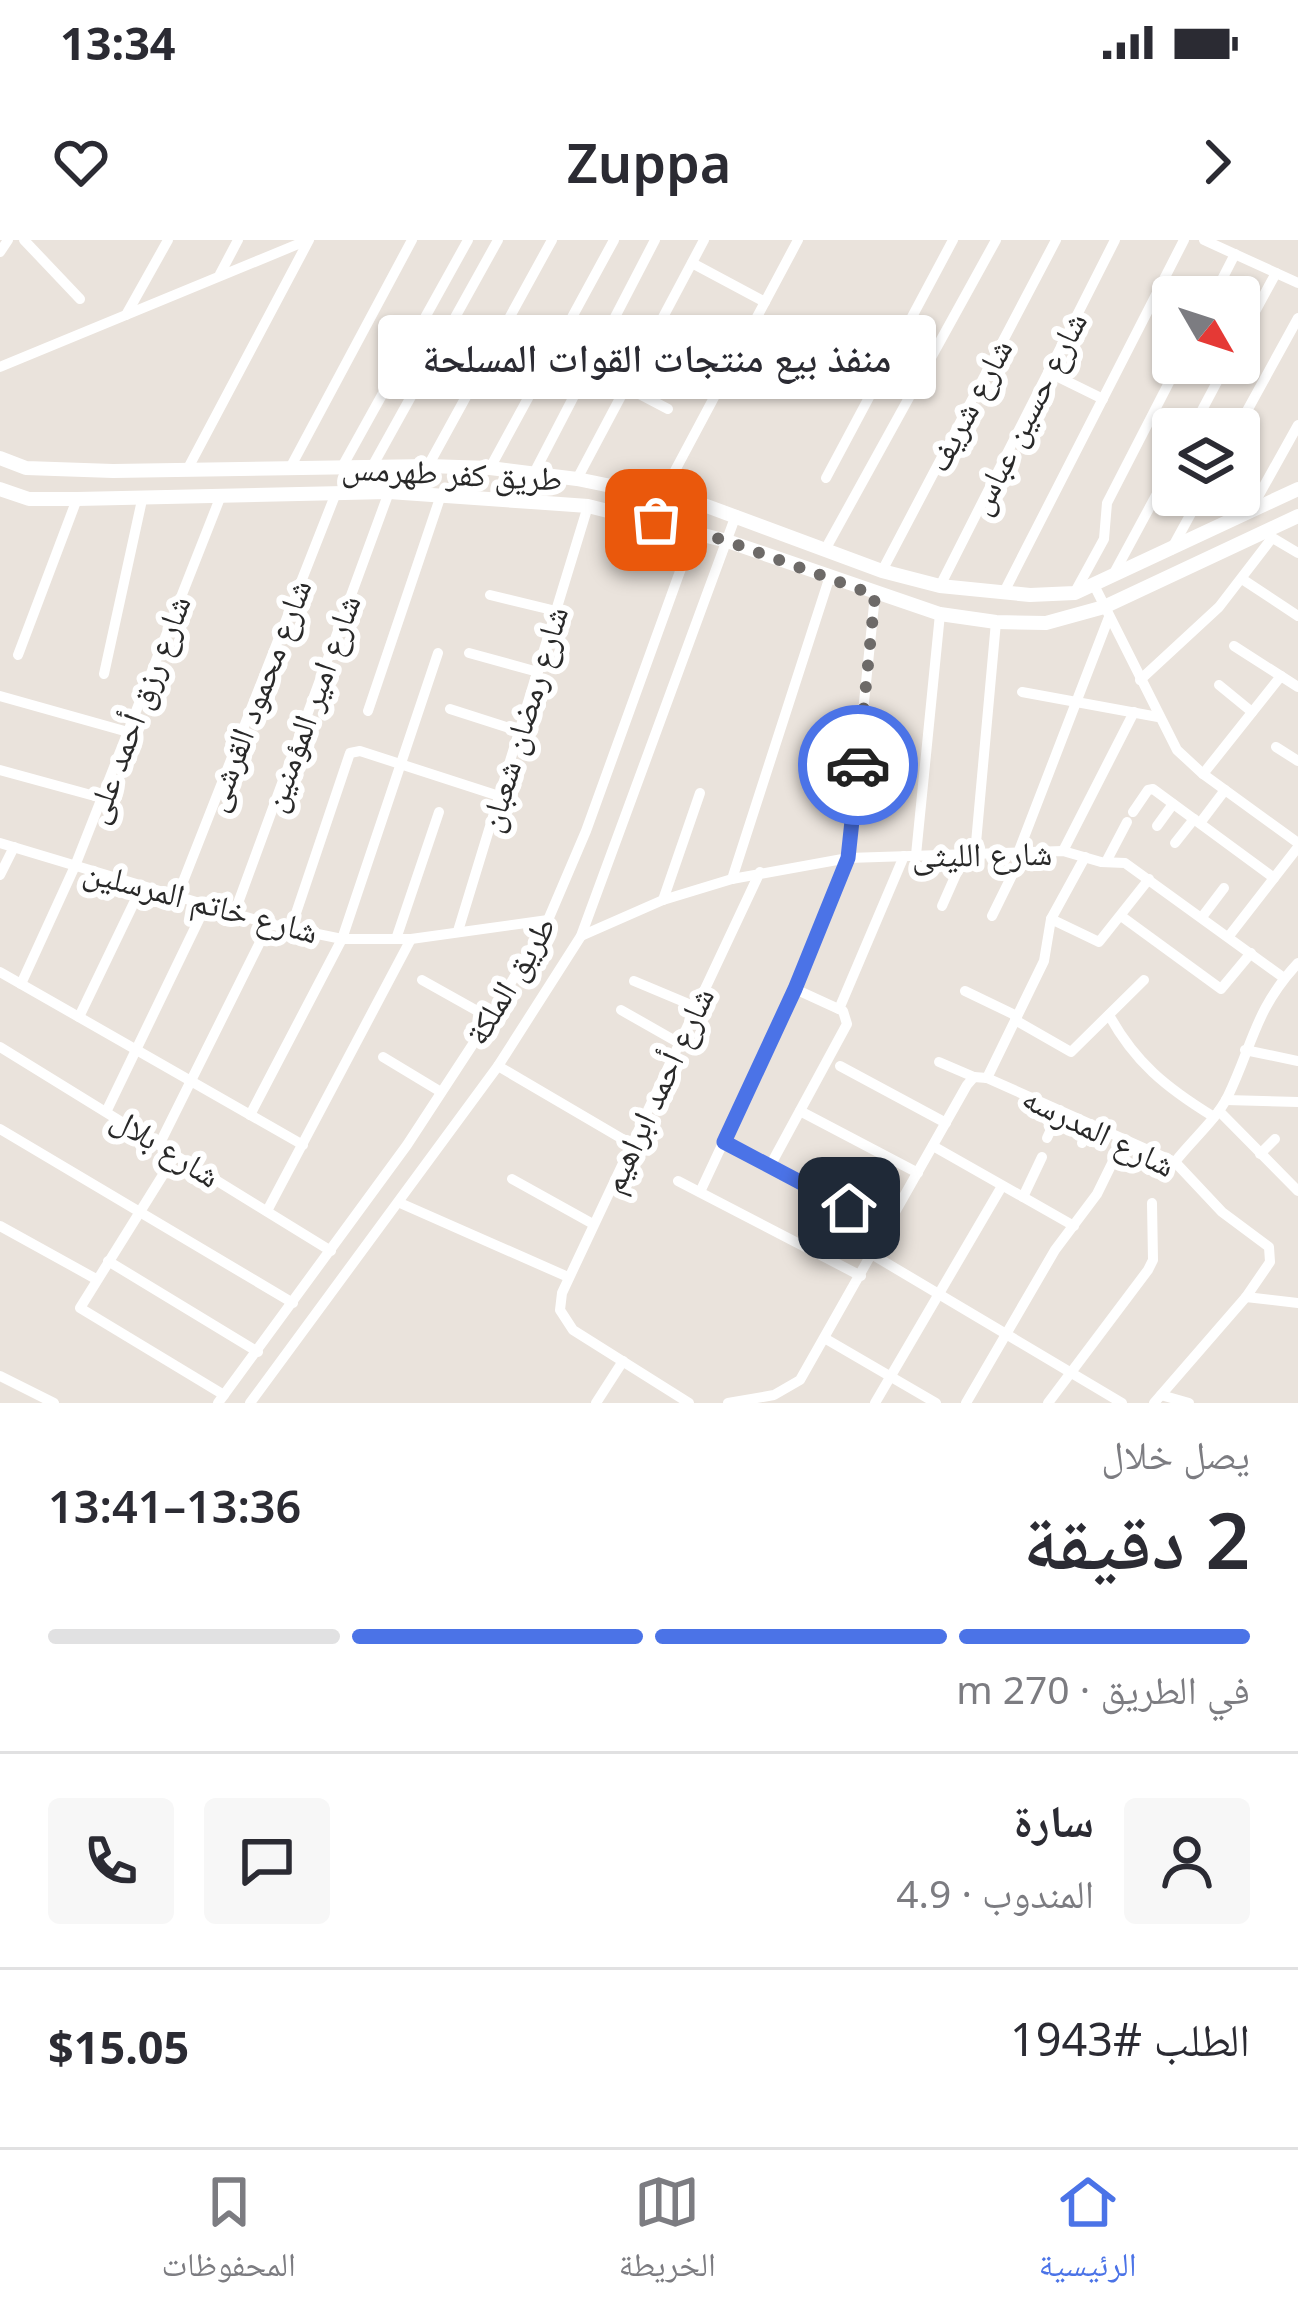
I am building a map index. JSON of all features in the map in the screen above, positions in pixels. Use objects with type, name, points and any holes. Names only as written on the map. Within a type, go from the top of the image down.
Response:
[{"type":"street","points":[[0,252],[8,240]]},
{"type":"street","points":[[24,240],[80,299]]},
{"type":"street","points":[[126,315],[168,240]]},
{"type":"street","points":[[219,277],[238,240]]},
{"type":"street","points":[[0,367],[309,240]]},
{"type":"street","points":[[188,470],[309,240]]},
{"type":"street","points":[[290,468],[412,240]]},
{"type":"street","points":[[342,467],[468,240]]},
{"type":"street","points":[[358,492],[498,240]]},
{"type":"street","points":[[428,466],[552,240]]},
{"type":"street","points":[[490,469],[614,240]]},
{"type":"street","points":[[534,473],[655,240]]},
{"type":"street","points":[[577,479],[704,240]]},
{"type":"street","points":[[662,495],[798,240]]},
{"type":"street","points":[[826,478],[953,240]]},
{"type":"street","points":[[826,548],[996,240]]},
{"type":"street","name":"شارع شريف","points":[[882,571],[1056,240]]},
{"type":"street","name":"شارع حسين عباس","points":[[940,586],[1114,240]]},
{"type":"street","points":[[1004,594],[1184,240]]},
{"type":"street","points":[[1204,240],[1298,284]]},
{"type":"street","points":[[1224,276],[1235,254]]},
{"type":"street","points":[[692,263],[765,302]]},
{"type":"street","points":[[1260,302],[1276,273]]},
{"type":"street","points":[[1249,408],[1298,318]]},
{"type":"street","points":[[660,323],[702,346]]},
{"type":"street","points":[[1048,372],[1103,399]]},
{"type":"street","points":[[1075,593],[1104,538],[1107,503],[1168,384]]},
{"type":"street","points":[[626,387],[668,409]]},
{"type":"street","points":[[1260,493],[1298,424]]},
{"type":"street","points":[[0,488],[8,462]]},
{"type":"street","name":"طريق كفر طهرمس","points":[[8,462],[188,470],[428,466],[534,473],[704,505],[882,571],[940,586],[1004,594],[1075,593],[1243,516]]},
{"type":"street","name":"طريق كفر طهرمس","points":[[0,488],[29,499],[389,492],[588,506],[695,531],[940,614],[996,622],[1046,623],[1107,612],[1298,517]]},
{"type":"street","name":"طريق كفر طهرمس","points":[[1260,508],[1298,489]]},
{"type":"street","name":"شارع امير المؤمنين","points":[[234,914],[389,492]]},
{"type":"street","name":"شارع محمود القرشى","points":[[177,897],[336,493]]},
{"type":"street","points":[[368,711],[441,495]]},
{"type":"street","name":"شارع رزق أحمد على","points":[[21,984],[75,866],[220,498]]},
{"type":"street","points":[[18,655],[76,499]]},
{"type":"street","points":[[104,674],[142,500]]},
{"type":"street","points":[[1112,577],[1152,503]]},
{"type":"street","name":"طريق الملكة","points":[[220,1399],[407,1145],[548,920],[586,831],[704,505]]},
{"type":"street","name":"شارع رمضان شعبان","points":[[458,931],[588,506]]},
{"type":"street","name":"طريق الملكة","points":[[250,1403],[431,1160],[581,936],[736,515]]},
{"type":"street","points":[[1171,550],[1190,516]]},
{"type":"street","points":[[1140,680],[1193,634],[1242,580],[1268,535],[1298,553]]},
{"type":"street","points":[[732,879],[829,579]]},
{"type":"street","points":[[1242,580],[1298,616]]},
{"type":"street","points":[[1094,585],[1177,750],[1298,845],[1228,936]]},
{"type":"street","points":[[490,595],[556,611]]},
{"type":"street","points":[[700,1192],[795,989],[848,858],[875,595]]},
{"type":"street","points":[[992,916],[1021,853],[1107,612]]},
{"type":"street","points":[[839,1009],[910,855],[940,614]]},
{"type":"street","points":[[942,907],[969,854],[996,622]]},
{"type":"street","points":[[1234,646],[1298,687]]},
{"type":"street","points":[[250,1115],[342,939],[437,653]]},
{"type":"street","points":[[469,653],[538,672]]},
{"type":"street","points":[[1203,774],[1281,676]]},
{"type":"street","points":[[1219,685],[1252,712]]},
{"type":"street","points":[[1022,692],[1158,717]]},
{"type":"street","points":[[0,696],[128,732]]},
{"type":"street","points":[[450,709],[520,731]]},
{"type":"street","points":[[1064,851],[1134,712]]},
{"type":"street","points":[[1276,747],[1298,761]]},
{"type":"street","points":[[291,928],[350,754],[360,751],[500,796]]},
{"type":"street","points":[[0,770],[102,798]]},
{"type":"street","points":[[1106,862],[1150,788],[1274,878]]},
{"type":"street","points":[[1175,844],[1225,790]]},
{"type":"street","points":[[663,900],[700,793]]},
{"type":"street","points":[[1157,826],[1173,804]]},
{"type":"street","points":[[267,1211],[404,939],[439,812]]},
{"type":"street","name":"شارع خاتم المرسلين","points":[[0,843],[269,925],[342,939],[404,939],[548,920]]},
{"type":"street","points":[[0,874],[14,847]]},
{"type":"street","name":"شارع الليثى","points":[[581,936],[663,900],[760,872],[848,858],[1064,851],[1125,863],[1179,895],[1284,979]]},
{"type":"street","points":[[782,1403],[826,1339],[946,1123],[981,1077],[1016,1018],[1045,961],[1052,919],[1085,857]]},
{"type":"street","name":"شارع أحمد ابراهيم","points":[[623,1361],[573,1330],[560,1310],[568,1277],[760,872]]},
{"type":"street","points":[[1052,919],[1099,942],[1149,879]]},
{"type":"street","points":[[79,1017],[142,886]]},
{"type":"street","points":[[1202,917],[1224,888]]},
{"type":"street","points":[[1113,901],[1221,989],[1251,953]]},
{"type":"street","points":[[107,1110],[206,905]]},
{"type":"street","points":[[160,1143],[269,925]]},
{"type":"street","points":[[1175,1162],[1220,1109],[1244,1050],[1298,963]]},
{"type":"street","points":[[0,972],[303,1145]]},
{"type":"street","points":[[422,980],[490,1018]]},
{"type":"street","points":[[965,991],[1071,1052],[1144,980]]},
{"type":"street","points":[[634,981],[696,1007]]},
{"type":"street","points":[[770,1166],[847,1024],[839,1009],[795,989]]},
{"type":"street","points":[[621,1010],[679,1043]]},
{"type":"street","points":[[1109,1015],[1112,1027],[1152,1074],[1220,1109],[1298,1191]]},
{"type":"street","name":"شارع بلال","points":[[0,1047],[331,1251]]},
{"type":"street","points":[[1244,1050],[1298,1060]]},
{"type":"street","points":[[383,1057],[441,1093]]},
{"type":"street","name":"شارع المدرسه","points":[[939,1062],[1175,1162],[1222,1212],[1269,1247],[1270,1262],[1246,1298]]},
{"type":"street","points":[[497,1066],[631,1144]]},
{"type":"street","points":[[840,1066],[946,1123]]},
{"type":"street","points":[[1220,1109],[1298,1102]]},
{"type":"street","points":[[1047,1138],[1060,1110]]},
{"type":"street","points":[[800,1112],[918,1173]]},
{"type":"street","points":[[1082,1143],[1091,1124]]},
{"type":"street","points":[[0,1130],[293,1303]]},
{"type":"street","points":[[966,1403],[1055,1250],[1097,1194],[1124,1138]]},
{"type":"street","points":[[1260,1154],[1275,1139]]},
{"type":"street","points":[[724,1142],[889,1228]]},
{"type":"street","points":[[407,1145],[431,1160]]},
{"type":"street","points":[[933,1146],[1074,1226]]},
{"type":"street","points":[[176,1154],[80,1308],[220,1399]]},
{"type":"street","points":[[1023,1197],[1042,1157]]},
{"type":"street","points":[[512,1179],[593,1224]]},
{"type":"street","points":[[678,1181],[861,1276]]},
{"type":"street","points":[[875,1403],[1003,1186]]},
{"type":"street","points":[[400,1203],[568,1277]]},
{"type":"street","points":[[1048,1403],[1154,1260],[1152,1203]]},
{"type":"street","points":[[0,1226],[96,1280]]},
{"type":"street","points":[[874,1255],[1122,1403]]},
{"type":"street","points":[[108,1261],[258,1352]]},
{"type":"street","points":[[1158,1399],[1246,1298],[1298,1303]]},
{"type":"street","points":[[826,1339],[934,1403]]},
{"type":"street","points":[[596,1403],[623,1361],[688,1403]]},
{"type":"street","points":[[0,1376],[54,1403]]},
{"type":"street","points":[[728,1403],[790,1389]]},
{"type":"street","points":[[1158,1399],[1189,1403]]},
{"type":"way so far","points":[[656,520],[875,595],[858,765]]},
{"type":"place","name":"منفذ بيع منتجات القوات المسلحة","points":[[656,520]]},
{"type":"route","points":[[849,1208],[724,1142],[795,989],[848,858],[858,765]]}]
